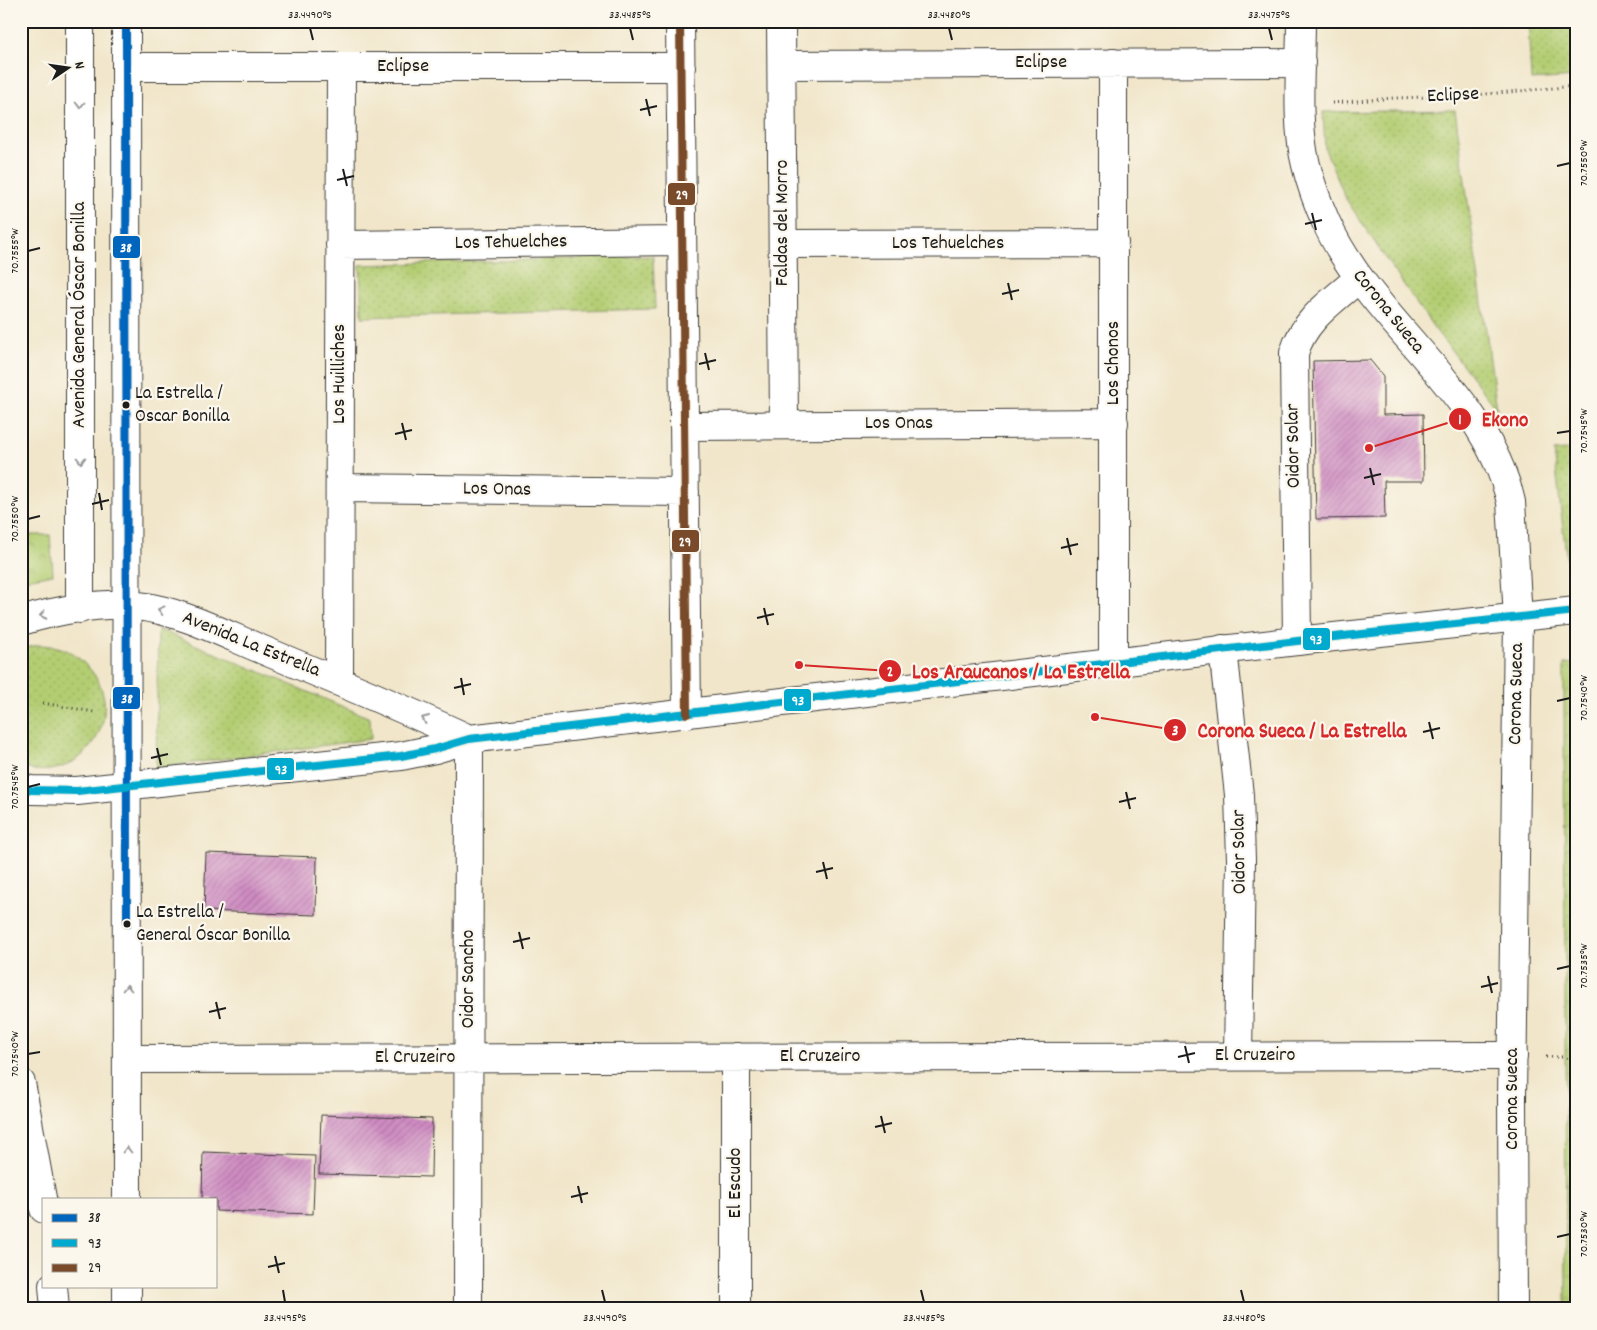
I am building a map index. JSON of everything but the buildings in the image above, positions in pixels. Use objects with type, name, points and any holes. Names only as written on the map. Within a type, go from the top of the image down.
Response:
[{"type":"street","name":"Avenida General Óscar Bonilla","points":[[80,21],[80,609]]},
{"type":"street","points":[[126,21],[127,1198]]},
{"type":"street","points":[[680,21],[687,714]]},
{"type":"street","name":"Faldas del Morro","points":[[781,21],[784,425]]},
{"type":"street","name":"Corona Sueca","points":[[1301,21],[1301,135],[1314,193],[1326,223],[1341,251],[1359,278],[1468,411],[1498,460],[1511,502],[1518,618],[1513,1056],[1513,1309]]},
{"type":"street","name":"Eclipse","points":[[782,64],[1301,62]]},
{"type":"street","name":"Los Chonos","points":[[1113,662],[1114,63]]},
{"type":"street","name":"Eclipse","points":[[126,67],[681,68]]},
{"type":"street","name":"Los Huilliches","points":[[339,682],[341,67]]},
{"type":"street","name":"Los Tehuelches","points":[[340,245],[682,241]]},
{"type":"street","name":"Los Tehuelches","points":[[783,244],[1114,243]]},
{"type":"street","name":"Oidor Solar","points":[[1297,641],[1294,353],[1298,339],[1309,322],[1359,278]]},
{"type":"street","name":"Los Onas","points":[[684,426],[1114,423]]},
{"type":"street","name":"Los Onas","points":[[340,488],[685,492]]},
{"type":"street","name":"Avenida La Estrella","points":[[21,621],[80,609],[126,605],[152,608],[177,614],[400,707],[469,739]]},
{"type":"street","points":[[21,788],[77,791],[401,756],[469,739],[1223,649],[1576,611]]},
{"type":"street","name":"Oidor Solar","points":[[1223,649],[1239,794],[1241,860],[1238,1056]]},
{"type":"street","name":"Oidor Sancho","points":[[468,1309],[469,739]]},
{"type":"street","name":"El Cruzeiro","points":[[127,1059],[1513,1056]]},
{"type":"street","name":"El Escudo","points":[[736,1057],[736,1309]]},
{"type":"street","points":[[21,1083],[42,1198]]},
{"type":"street","points":[[53,1288],[55,1309]]},
{"type":"street","points":[[126,1309],[127,1288]]},
{"type":"path","name":"Eclipse","points":[[1300,106],[1394,98],[1463,96],[1576,86]]},
{"type":"path","points":[[43,703],[127,718]]},
{"type":"green space","points":[[1528,21],[1576,21],[1576,77],[1531,80]]},
{"type":"green space","points":[[1455,110],[1497,409],[1434,328],[1383,255],[1346,199],[1325,149],[1323,112]]},
{"type":"green space","points":[[653,256],[655,309],[362,317],[360,265]]},
{"type":"green space","points":[[1576,449],[1576,571],[1568,572],[1554,451]]},
{"type":"green space","points":[[21,535],[50,535],[53,574],[21,580]]},
{"type":"green space","points":[[158,629],[370,718],[371,739],[156,768]]},
{"type":"green space","points":[[38,645],[61,648],[80,659],[99,683],[104,703],[102,723],[94,741],[81,756],[64,766],[44,771],[21,767],[21,649]]},
{"type":"green space","points":[[1576,663],[1576,1309],[1566,1309],[1564,664]]},
{"type":"transit line","name":"38","points":[[126,21],[127,924]]},
{"type":"transit line","name":"29","points":[[680,21],[687,714]]},
{"type":"transit line","name":"93","points":[[21,788],[77,791],[401,756],[469,739],[1297,641],[1576,611]]},
{"type":"place","name":"La Estrella / Oscar Bonilla","points":[[126,405]]},
{"type":"place","name":"Ekono","points":[[1369,448]]},
{"type":"place","name":"Los Araucanos / La Estrella","points":[[799,665]]},
{"type":"place","name":"Corona Sueca / La Estrella","points":[[1095,717]]},
{"type":"place","name":"La Estrella / General Óscar Bonilla","points":[[127,924]]}]
